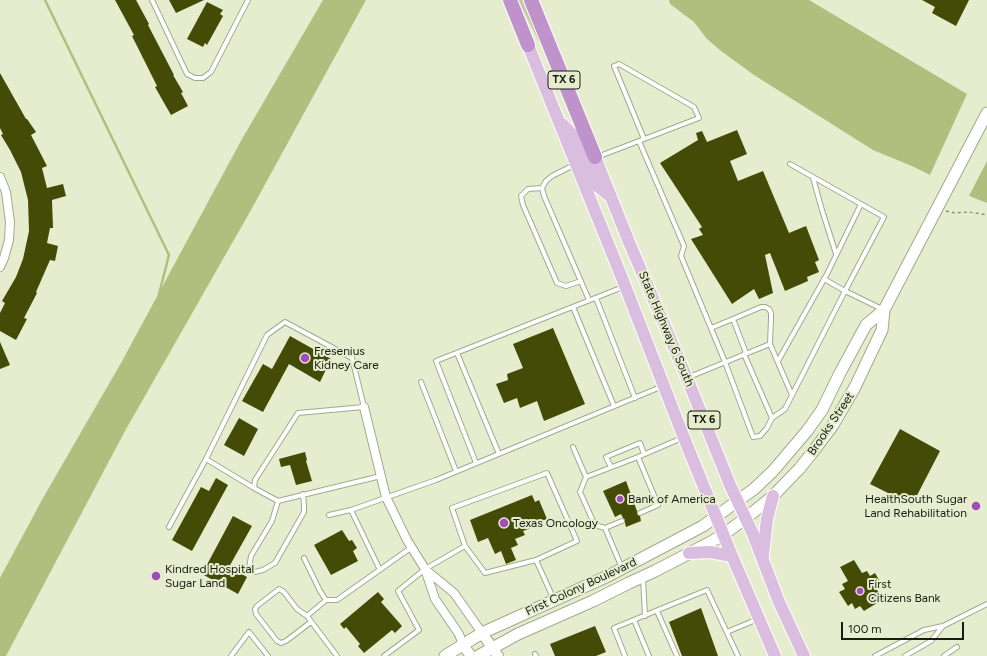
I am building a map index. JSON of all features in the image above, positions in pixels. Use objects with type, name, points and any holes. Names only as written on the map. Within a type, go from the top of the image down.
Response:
[{"type":"highway","name":"State Highway 6 South","points":[[510,0],[528,45]]},
{"type":"highway","name":"State Highway 6 South","points":[[531,0],[595,157]]},
{"type":"main road","name":"State Highway 6 South","points":[[528,45],[625,286],[684,438],[775,656]]},
{"type":"main road","name":"Brooks Street","points":[[724,534],[773,496],[800,468],[833,425],[867,364],[882,330],[884,310],[987,113]]},
{"type":"main road","points":[[559,122],[576,138],[587,157],[595,157]]},
{"type":"main road","name":"State Highway 6 South","points":[[595,157],[730,485],[763,558],[779,602],[804,656]]},
{"type":"main road","points":[[576,164],[586,166],[590,171],[596,185],[611,197]]},
{"type":"main road","name":"Brooks Street","points":[[716,516],[738,501],[773,471],[807,431],[822,410],[866,325],[884,310]]},
{"type":"main road","points":[[763,558],[767,520],[773,496]]},
{"type":"main road","name":"First Colony Boulevard","points":[[445,656],[482,633],[622,568],[703,526],[716,516]]},
{"type":"main road","name":"First Colony Boulevard","points":[[478,656],[495,652],[518,634],[593,601],[668,565],[724,534]]},
{"type":"main road","points":[[689,553],[710,552],[732,556]]},
{"type":"street","points":[[0,177],[6,192],[10,222],[9,240],[0,267]]},
{"type":"street","points":[[364,407],[386,497],[407,540],[425,569],[435,599],[459,634],[463,645],[471,656]]},
{"type":"street","points":[[425,569],[454,593],[495,652]]},
{"type":"lane","points":[[152,0],[187,74],[195,78],[203,78],[211,72],[248,0]]},
{"type":"lane","points":[[595,157],[639,141],[699,118],[694,107],[619,64],[614,66],[644,139]]},
{"type":"lane","points":[[639,141],[684,246],[681,256],[725,362],[753,437],[760,436],[767,428],[772,418],[784,409],[884,217],[790,164]]},
{"type":"lane","points":[[576,164],[552,176],[546,181],[542,188],[544,196],[589,300]]},
{"type":"lane","points":[[813,178],[836,255]]},
{"type":"lane","points":[[542,188],[528,189],[521,196],[523,205],[557,283],[566,286],[581,281]]},
{"type":"lane","points":[[778,361],[824,279],[861,204]]},
{"type":"lane","points":[[824,279],[884,310]]},
{"type":"lane","points":[[476,463],[436,361],[625,286]]},
{"type":"lane","points":[[596,298],[635,398]]},
{"type":"lane","points":[[711,328],[761,306],[765,306],[769,309],[771,313],[770,344],[792,395]]},
{"type":"lane","points":[[572,307],[614,406]]},
{"type":"lane","points":[[733,319],[745,354],[772,418]]},
{"type":"lane","points":[[169,527],[206,459],[267,335],[285,322],[352,358],[364,407],[298,413],[255,480],[254,488]]},
{"type":"lane","points":[[687,378],[770,344]]},
{"type":"lane","points":[[457,353],[499,454]]},
{"type":"lane","points":[[421,382],[456,471]]},
{"type":"lane","points":[[329,515],[351,510],[436,480],[664,386]]},
{"type":"lane","points":[[586,477],[684,438]]},
{"type":"lane","points":[[610,467],[606,458],[640,443],[644,454]]},
{"type":"lane","points":[[573,447],[586,477],[580,492],[593,521],[598,526],[605,528],[622,521]]},
{"type":"lane","points":[[638,457],[658,505],[640,513]]},
{"type":"lane","points":[[206,459],[278,501],[381,476]]},
{"type":"lane","points":[[547,473],[577,541],[536,560],[485,573],[465,546],[452,508],[547,473]]},
{"type":"lane","points":[[278,501],[272,521],[251,556],[249,568],[255,572],[263,570],[275,563],[304,512],[303,494]]},
{"type":"lane","points":[[351,510],[380,570]]},
{"type":"lane","points":[[605,528],[622,568]]},
{"type":"lane","points":[[384,656],[419,630],[398,591],[425,569],[465,546]]},
{"type":"lane","points":[[307,616],[326,600],[337,600],[412,547]]},
{"type":"lane","points":[[304,558],[326,600]]},
{"type":"lane","points":[[536,560],[554,600]]},
{"type":"lane","points":[[643,577],[645,616]]},
{"type":"lane","points":[[311,622],[286,641],[281,643],[277,641],[264,625],[256,614],[255,609],[279,589],[284,592],[297,609],[307,616],[338,656]]},
{"type":"lane","points":[[625,656],[614,628],[707,590],[738,656]]},
{"type":"lane","points":[[875,656],[924,630],[943,626],[987,604]]},
{"type":"lane","points":[[657,611],[676,656]]},
{"type":"lane","points":[[727,632],[759,619]]},
{"type":"lane","points":[[634,620],[649,656]]},
{"type":"lane","points":[[905,656],[931,641],[943,626]]},
{"type":"lane","points":[[231,656],[249,632],[268,656]]},
{"type":"lane","points":[[944,656],[957,648]]},
{"type":"path","points":[[938,208],[955,214],[969,212],[987,215]]},
{"type":"shaded area","points":[[323,0],[366,0],[251,210],[125,431],[6,656],[0,656],[0,578],[43,498],[121,363],[242,139]]},
{"type":"shaded area","points":[[518,0],[523,0],[540,42],[539,42]]},
{"type":"shaded area","points":[[669,0],[809,0],[967,94],[930,175],[873,150],[754,75],[707,39],[694,22],[670,4]]},
{"type":"shaded area","points":[[987,161],[987,203],[969,196]]},
{"type":"building","points":[[115,0],[136,0],[183,92],[181,93],[188,106],[171,115],[155,87],[157,86],[132,36],[134,35]]},
{"type":"building","points":[[169,0],[204,0],[176,13]]},
{"type":"building","points":[[922,0],[969,0],[956,26],[932,13],[935,7]]},
{"type":"building","points":[[207,2],[223,10],[220,14],[223,16],[207,45],[205,43],[203,47],[187,39]]},
{"type":"building","points":[[0,73],[26,119],[36,132],[31,135],[47,166],[42,168],[47,188],[63,184],[66,196],[52,200],[53,228],[50,228],[47,243],[58,246],[55,261],[50,260],[36,292],[37,293],[24,318],[27,319],[16,340],[0,331],[0,313],[5,303],[2,301],[16,277],[23,259],[29,231],[28,200],[21,172],[1,135],[3,134],[0,128]]},
{"type":"building","points":[[737,130],[747,154],[730,161],[738,181],[763,171],[789,233],[806,226],[819,260],[815,262],[819,272],[807,277],[808,281],[785,291],[770,253],[765,255],[773,293],[759,299],[754,289],[732,304],[691,239],[703,235],[699,229],[702,227],[660,163],[698,140],[696,133],[702,131],[707,142]]},
{"type":"building","points":[[553,328],[585,404],[544,421],[537,401],[520,408],[517,398],[504,403],[496,384],[508,380],[507,374],[523,368],[513,344]]},
{"type":"building","points":[[290,336],[331,359],[320,382],[289,364],[263,412],[242,401],[263,364],[272,369]]},
{"type":"building","points":[[0,342],[10,365],[0,369]]},
{"type":"building","points":[[239,418],[258,429],[244,456],[224,445]]},
{"type":"building","points":[[900,429],[940,451],[912,505],[870,484]]},
{"type":"building","points":[[305,452],[312,481],[296,485],[290,465],[281,467],[279,459]]},
{"type":"building","points":[[216,478],[228,485],[192,551],[172,540],[201,487],[209,491]]},
{"type":"building","name":"Bank of America","points":[[626,481],[637,514],[640,516],[641,521],[626,527],[625,520],[621,514],[615,517],[603,491]]},
{"type":"building","name":"Texas Oncology","points":[[532,495],[535,502],[539,500],[547,519],[532,525],[533,527],[523,531],[525,535],[515,539],[518,545],[511,548],[516,560],[506,564],[501,551],[495,554],[488,538],[478,542],[470,520]]},
{"type":"building","points":[[233,516],[252,526],[229,567],[247,577],[238,594],[202,574]]},
{"type":"building","points":[[342,530],[349,541],[352,540],[357,548],[353,551],[358,561],[331,575],[314,545]]},
{"type":"building","name":"First Citizens Bank","points":[[854,560],[862,573],[867,571],[870,576],[875,573],[883,587],[877,590],[880,595],[875,599],[877,603],[864,611],[860,606],[855,609],[852,603],[848,606],[839,592],[845,589],[842,584],[848,581],[840,567]]},
{"type":"building","points":[[378,592],[384,599],[381,602],[402,626],[395,633],[392,630],[364,653],[358,646],[360,644],[346,627],[344,629],[340,624]]},
{"type":"building","points":[[701,608],[718,656],[682,656],[669,622]]},
{"type":"building","points":[[595,626],[606,652],[596,656],[555,656],[550,644]]},
{"type":"waterway","points":[[45,0],[169,255],[159,294]]},
{"type":"place","name":"Fresenius Kidney Care","points":[[305,358]]},
{"type":"place","name":"Bank of America","points":[[620,499]]},
{"type":"place","name":"HealthSouth Sugar Land Rehabilitation","points":[[976,506]]},
{"type":"place","name":"Texas Oncology","points":[[504,523]]},
{"type":"place","name":"Kindred Hospital Sugar Land","points":[[156,576]]},
{"type":"place","name":"First Citizens Bank","points":[[860,591]]}]
